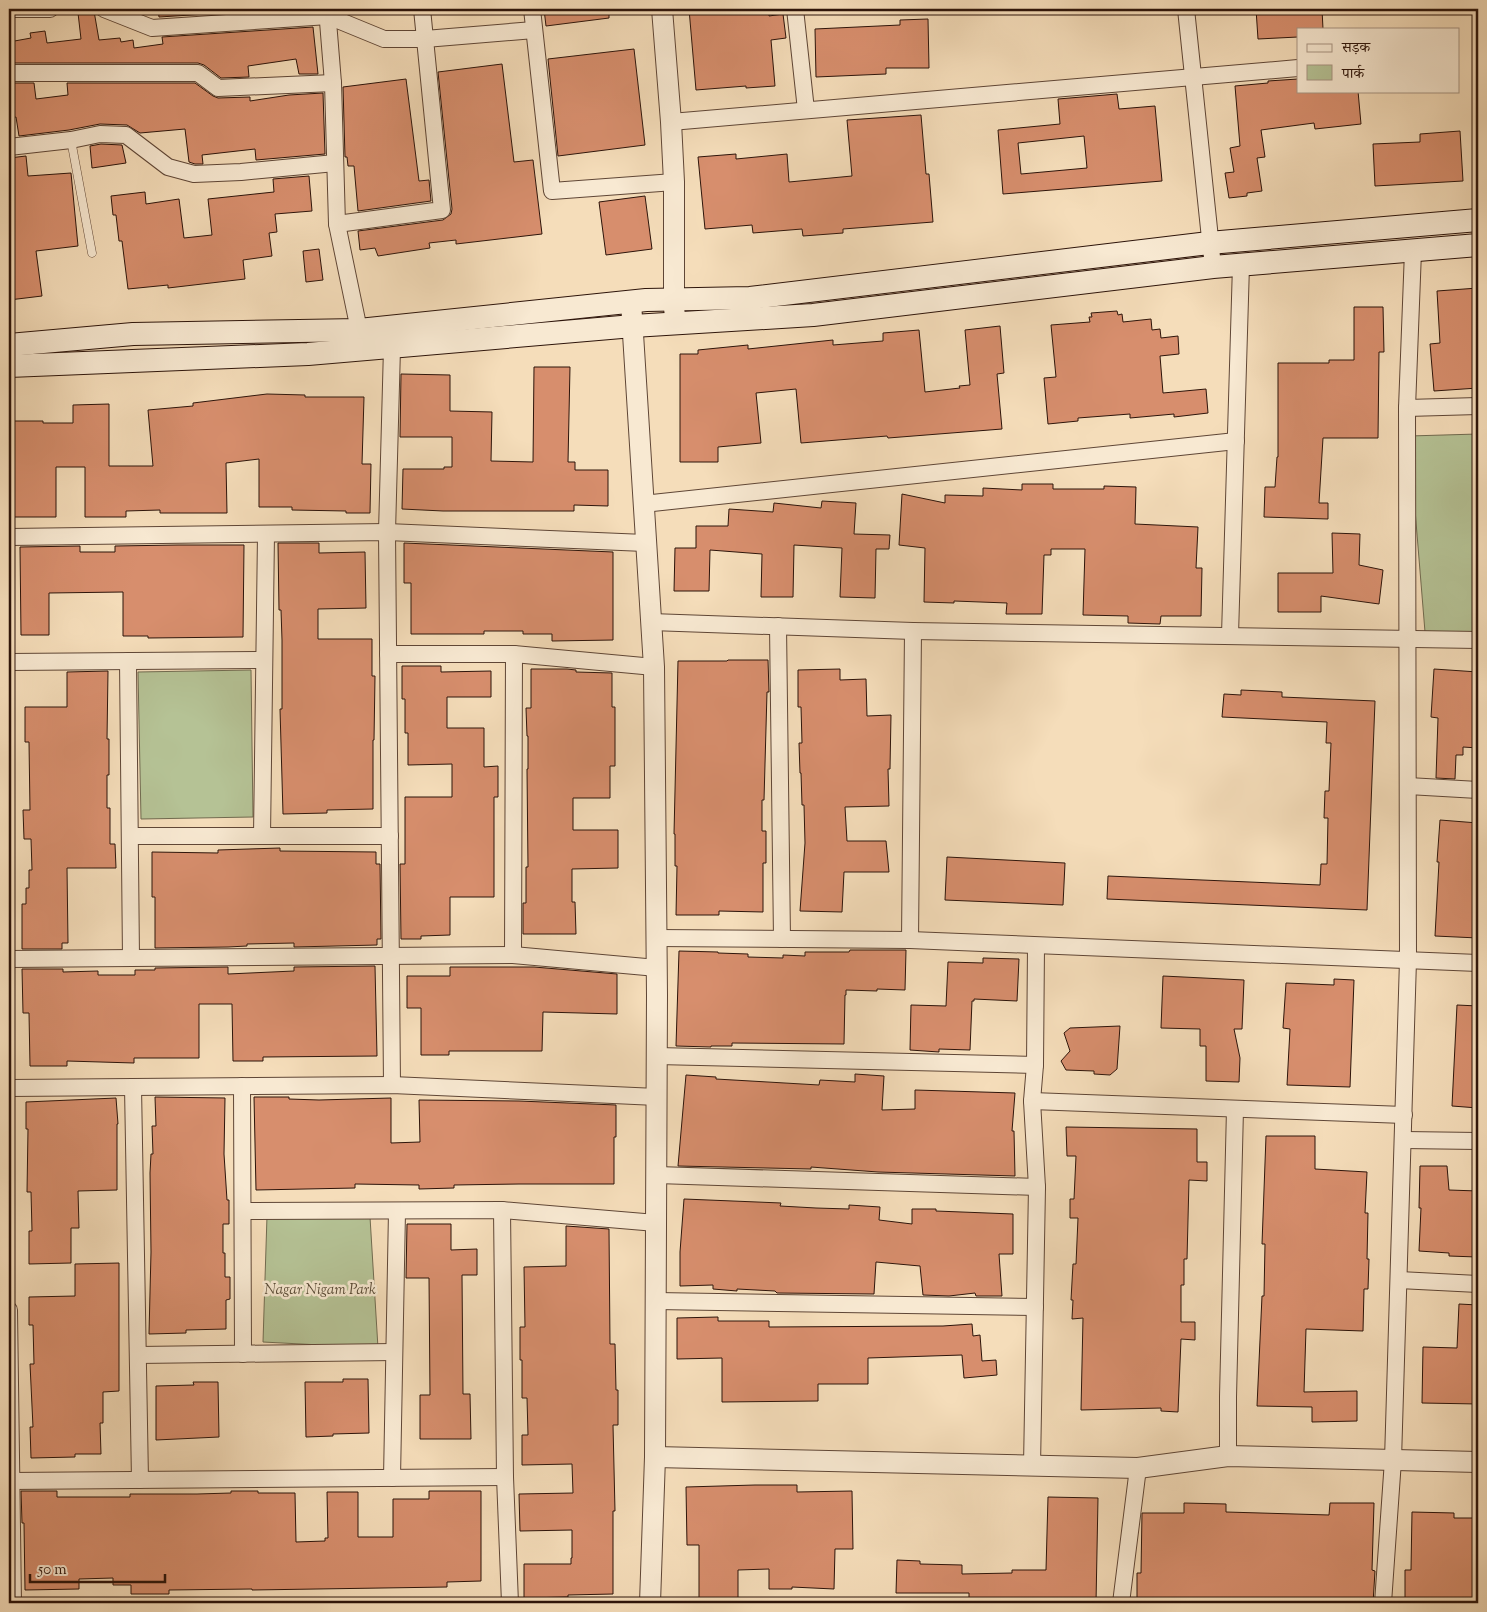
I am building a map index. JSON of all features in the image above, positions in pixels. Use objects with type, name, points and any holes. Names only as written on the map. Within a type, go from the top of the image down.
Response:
[{"type":"main road","points":[[9,345],[133,334],[359,330],[631,302],[750,298],[1210,243],[1478,220]]},
{"type":"main road","points":[[9,366],[308,354],[634,326],[814,315],[1212,267],[1478,245]]},
{"type":"street","points":[[9,10],[50,9]]},
{"type":"street","points":[[104,9],[152,28],[327,12],[384,40],[425,40],[534,30]]},
{"type":"street","points":[[337,224],[442,210],[422,9]]},
{"type":"street","points":[[532,9],[552,191],[674,182]]},
{"type":"street","points":[[662,9],[674,182],[673,300],[676,324]]},
{"type":"street","points":[[795,9],[806,110]]},
{"type":"street","points":[[1186,9],[1212,267]]},
{"type":"street","points":[[327,12],[333,82],[337,224],[359,330]]},
{"type":"street","points":[[671,122],[1297,68]]},
{"type":"street","points":[[9,73],[198,73],[218,88],[333,82]]},
{"type":"street","points":[[9,146],[70,140],[100,134],[126,135],[168,167],[194,174],[241,172],[335,163]]},
{"type":"street","points":[[1383,1603],[1393,1460],[1408,960],[1407,408],[1413,250]]},
{"type":"street","points":[[1230,635],[1240,265]]},
{"type":"street","points":[[631,302],[654,667],[657,1175],[655,1457],[650,1603]]},
{"type":"street","points":[[392,348],[387,532],[392,1085]]},
{"type":"street","points":[[1407,408],[1478,406]]},
{"type":"street","points":[[643,504],[1236,441]]},
{"type":"street","points":[[9,537],[387,532],[645,542]]},
{"type":"street","points":[[262,836],[266,534]]},
{"type":"street","points":[[651,622],[912,631],[1478,640]]},
{"type":"street","points":[[778,626],[782,939]]},
{"type":"street","points":[[910,940],[912,631]]},
{"type":"street","points":[[388,654],[514,654],[654,667]]},
{"type":"street","points":[[513,955],[514,654]]},
{"type":"street","points":[[9,662],[264,660]]},
{"type":"street","points":[[128,661],[131,958]]},
{"type":"street","points":[[1408,786],[1478,790]]},
{"type":"street","points":[[130,836],[390,836]]},
{"type":"street","points":[[656,938],[910,940],[1478,963]]},
{"type":"street","points":[[1032,1466],[1037,1187],[1032,1101],[1036,1065],[1036,946]]},
{"type":"street","points":[[9,959],[513,955],[657,968]]},
{"type":"street","points":[[657,1056],[1036,1065]]},
{"type":"street","points":[[9,1088],[392,1085],[657,1097]]},
{"type":"street","points":[[242,1086],[242,1354]]},
{"type":"street","points":[[133,1087],[140,1480]]},
{"type":"street","points":[[1032,1101],[1404,1115]]},
{"type":"street","points":[[1228,1456],[1234,1109]]},
{"type":"street","points":[[1404,1140],[1478,1141]]},
{"type":"street","points":[[657,1175],[1037,1187]]},
{"type":"street","points":[[243,1211],[502,1210],[656,1223]]},
{"type":"street","points":[[502,1210],[505,1477],[510,1603]]},
{"type":"street","points":[[392,1478],[397,1211]]},
{"type":"street","points":[[1399,1280],[1478,1284]]},
{"type":"street","points":[[656,1301],[1035,1307]]},
{"type":"street","points":[[9,1310],[13,1603]]},
{"type":"street","points":[[138,1355],[394,1352]]},
{"type":"street","points":[[655,1457],[1138,1468],[1228,1456],[1478,1462]]},
{"type":"street","points":[[1120,1603],[1138,1468]]},
{"type":"street","points":[[10,1482],[505,1477]]},
{"type":"lane","points":[[70,140],[92,253]]},
{"type":"green space","points":[[1478,434],[1478,638],[1425,632],[1409,436]]},
{"type":"green space","points":[[251,670],[253,817],[141,819],[138,672]]},
{"type":"green space","name":"Nagar Nigam Park","points":[[267,1216],[370,1217],[378,1348],[263,1342]]},
{"type":"building","points":[[158,9],[287,9],[159,17]]},
{"type":"building","points":[[544,9],[609,9],[609,18],[546,26]]},
{"type":"building","points":[[689,9],[769,9],[769,16],[783,14],[786,38],[771,40],[775,86],[696,90]]},
{"type":"building","points":[[1256,9],[1322,9],[1323,28],[1297,28],[1297,37],[1258,39]]},
{"type":"building","points":[[94,11],[99,40],[120,38],[121,42],[133,40],[134,48],[163,44],[162,37],[313,27],[318,74],[299,74],[296,59],[248,66],[249,77],[221,78],[204,65],[198,63],[9,63],[9,42],[31,38],[30,33],[45,31],[47,43],[81,39],[78,13]]},
{"type":"building","points":[[928,19],[929,68],[886,68],[886,74],[816,77],[815,29],[900,25],[900,20]]},
{"type":"building","points":[[634,49],[645,145],[558,156],[548,59]]},
{"type":"building","points":[[502,64],[514,162],[533,160],[542,234],[456,244],[456,240],[429,243],[430,248],[378,256],[375,248],[360,250],[358,231],[443,220],[451,214],[438,72]]},
{"type":"building","points":[[406,79],[419,181],[429,180],[431,201],[358,211],[354,166],[348,166],[347,157],[345,157],[343,87]]},
{"type":"building","points":[[1297,79],[1297,92],[1358,92],[1361,124],[1315,129],[1314,123],[1261,130],[1265,157],[1257,158],[1262,191],[1247,193],[1247,196],[1229,198],[1225,173],[1234,172],[1230,148],[1240,146],[1235,86],[1268,83],[1268,81]]},
{"type":"building","points":[[12,83],[34,83],[36,99],[68,95],[67,83],[195,83],[218,98],[250,97],[250,101],[289,95],[323,93],[325,154],[256,160],[255,149],[202,155],[203,164],[195,164],[189,162],[185,129],[140,133],[127,125],[100,124],[19,136],[16,117],[9,118],[9,92],[13,92]]},
{"type":"building","points":[[1117,94],[1119,109],[1155,106],[1162,181],[1003,194],[998,130],[1060,124],[1058,99]],"holes":[[[1084,136],[1087,168],[1021,174],[1018,143]]]},
{"type":"building","points":[[921,115],[926,174],[929,174],[933,222],[843,229],[843,233],[803,236],[802,229],[753,233],[752,225],[705,229],[698,157],[736,154],[736,159],[787,154],[789,182],[852,176],[847,120]]},
{"type":"building","points":[[1460,131],[1463,181],[1375,186],[1373,144],[1420,142],[1420,134]]},
{"type":"building","points":[[101,144],[122,145],[126,163],[92,168],[90,146]]},
{"type":"building","points":[[26,156],[28,176],[71,173],[78,246],[36,251],[42,296],[9,300],[9,158]]},
{"type":"building","points":[[309,176],[312,211],[275,214],[277,232],[269,233],[272,256],[243,260],[245,279],[168,288],[168,285],[128,289],[122,241],[119,241],[116,215],[113,215],[111,196],[145,192],[146,204],[179,199],[184,238],[212,235],[208,199],[274,192],[273,179]]},
{"type":"building","points":[[645,196],[652,249],[606,255],[599,202]]},
{"type":"building","points":[[319,249],[323,280],[306,282],[303,251]]},
{"type":"building","points":[[1478,288],[1478,388],[1434,391],[1430,344],[1440,343],[1437,291]]},
{"type":"building","points":[[1354,307],[1383,307],[1384,352],[1379,352],[1378,438],[1323,438],[1319,503],[1328,503],[1328,519],[1264,517],[1265,487],[1275,487],[1278,457],[1278,363],[1329,363],[1329,360],[1354,360]]},
{"type":"building","points":[[1117,311],[1118,315],[1122,314],[1123,322],[1151,319],[1152,330],[1160,329],[1161,338],[1178,336],[1179,354],[1160,356],[1163,393],[1206,389],[1208,413],[1174,417],[1174,414],[1130,418],[1130,414],[1078,418],[1078,421],[1048,424],[1044,378],[1056,377],[1051,325],[1090,322],[1089,317],[1092,317],[1091,313]]},
{"type":"building","points":[[1000,326],[1004,373],[997,374],[1002,429],[801,443],[796,389],[756,393],[761,443],[718,447],[718,462],[680,462],[680,354],[698,354],[698,350],[748,345],[748,349],[833,340],[833,345],[883,341],[883,333],[919,330],[925,392],[970,385],[965,330]]},
{"type":"building","points":[[534,367],[570,367],[568,462],[575,462],[575,470],[608,470],[608,506],[574,505],[574,511],[443,511],[402,509],[403,469],[444,469],[444,467],[452,467],[452,437],[400,437],[401,374],[450,375],[450,411],[492,412],[491,461],[533,462]]},
{"type":"building","points":[[267,394],[305,395],[305,397],[364,397],[362,464],[371,464],[370,513],[292,510],[292,507],[259,507],[259,459],[226,463],[227,513],[160,513],[160,510],[126,511],[126,517],[85,517],[85,467],[56,467],[56,517],[14,517],[14,421],[73,423],[73,405],[109,404],[109,466],[153,466],[148,410],[193,406],[193,403]]},
{"type":"building","points":[[1022,484],[1053,484],[1053,489],[1104,489],[1104,486],[1136,487],[1135,524],[1198,527],[1196,568],[1202,568],[1201,616],[1161,616],[1160,624],[1128,623],[1128,616],[1083,615],[1085,549],[1051,549],[1051,555],[1044,555],[1042,614],[1006,614],[1007,603],[924,602],[925,548],[899,545],[902,494],[945,503],[945,495],[983,496],[983,488],[1022,490]]},
{"type":"building","points":[[822,501],[856,503],[854,534],[890,535],[889,549],[876,549],[875,598],[840,597],[842,548],[794,545],[793,597],[761,597],[762,554],[710,550],[709,591],[674,591],[675,548],[696,548],[696,526],[728,526],[729,509],[773,512],[774,503],[821,508]]},
{"type":"building","points":[[1332,533],[1360,534],[1359,565],[1383,570],[1379,604],[1321,596],[1321,612],[1278,612],[1278,573],[1333,573]]},
{"type":"building","points":[[278,543],[319,543],[319,553],[365,552],[366,608],[318,609],[318,639],[372,639],[372,676],[375,676],[373,809],[327,810],[327,813],[283,814],[280,709],[282,709],[282,640],[281,610],[279,610]]},
{"type":"building","points":[[404,543],[613,552],[613,640],[552,641],[552,634],[523,634],[523,631],[484,631],[484,634],[411,634],[411,583],[404,583]]},
{"type":"building","points":[[244,545],[243,637],[148,638],[148,636],[123,636],[123,592],[49,593],[49,635],[21,635],[20,547],[80,546],[80,552],[115,552],[115,546]]},
{"type":"building","points":[[768,660],[769,692],[767,692],[764,800],[762,800],[762,831],[766,831],[766,863],[763,863],[763,912],[719,911],[719,915],[676,915],[677,866],[675,866],[674,834],[678,661]]},
{"type":"building","points":[[402,666],[441,666],[441,672],[491,671],[491,697],[447,697],[447,728],[484,728],[484,767],[498,766],[498,797],[494,797],[494,897],[450,897],[450,935],[421,936],[421,939],[401,939],[400,864],[405,864],[405,797],[452,797],[452,764],[408,765],[408,733],[405,733],[405,699],[402,699]]},
{"type":"building","points":[[531,669],[567,669],[576,670],[576,672],[612,673],[612,707],[615,707],[615,766],[610,766],[610,798],[573,798],[573,830],[618,830],[618,868],[572,869],[572,902],[575,902],[576,934],[523,934],[523,903],[526,903],[526,867],[528,867],[528,736],[526,708],[531,708]]},
{"type":"building","points":[[840,669],[840,680],[866,679],[867,716],[891,715],[890,769],[888,769],[889,806],[845,807],[847,841],[886,841],[889,872],[844,872],[842,912],[800,911],[805,843],[804,805],[802,805],[800,773],[799,743],[802,743],[801,707],[798,707],[798,670]]},
{"type":"building","points":[[1434,669],[1478,672],[1478,748],[1463,747],[1463,755],[1456,755],[1455,779],[1436,778],[1438,718],[1431,717]]},
{"type":"building","points":[[108,671],[107,739],[109,739],[109,775],[107,775],[107,808],[110,808],[110,844],[115,844],[116,868],[67,868],[68,943],[62,943],[62,949],[22,949],[22,904],[26,904],[26,888],[29,888],[29,870],[32,870],[31,839],[24,839],[23,810],[30,810],[29,742],[25,742],[25,707],[67,707],[67,672]]},
{"type":"building","points":[[1241,690],[1282,692],[1282,697],[1375,701],[1367,910],[1107,899],[1108,876],[1320,885],[1321,864],[1327,864],[1328,818],[1324,818],[1325,791],[1329,791],[1331,743],[1326,743],[1327,722],[1222,717],[1224,694],[1241,695]]},
{"type":"building","points":[[1440,820],[1478,823],[1478,938],[1435,936]]},
{"type":"building","points":[[280,848],[280,851],[376,852],[376,864],[380,864],[381,939],[377,939],[377,945],[294,947],[294,943],[247,944],[247,946],[228,947],[155,948],[155,897],[152,897],[152,852],[218,853],[218,850]]},
{"type":"building","points":[[947,857],[1065,863],[1063,905],[945,900]]},
{"type":"building","points":[[850,950],[906,950],[905,990],[846,990],[844,1044],[732,1043],[732,1046],[676,1046],[679,951],[748,954],[748,957],[783,958],[783,955],[805,956],[805,952],[849,952]]},
{"type":"building","points":[[983,958],[1019,959],[1017,1001],[974,999],[972,1001],[970,1050],[939,1049],[939,1052],[910,1050],[911,1005],[946,1006],[948,962],[983,963]]},
{"type":"building","points":[[375,966],[377,1056],[263,1057],[263,1061],[233,1061],[232,1004],[199,1004],[199,1058],[134,1058],[134,1063],[67,1061],[67,1066],[30,1066],[29,1013],[23,1013],[22,969],[63,969],[63,972],[98,971],[98,975],[135,975],[135,970],[155,970],[155,968],[228,967],[228,974],[294,971],[294,967]]},
{"type":"building","points":[[450,967],[534,967],[617,974],[617,1014],[543,1012],[542,1051],[449,1051],[449,1055],[421,1055],[421,1008],[407,1008],[407,976],[450,976]]},
{"type":"building","points":[[1163,976],[1244,980],[1242,1029],[1234,1029],[1240,1058],[1239,1082],[1206,1081],[1206,1046],[1200,1046],[1200,1029],[1161,1028]]},
{"type":"building","points":[[1334,979],[1354,980],[1350,1087],[1287,1085],[1290,1029],[1283,1028],[1286,983],[1334,985]]},
{"type":"building","points":[[1457,1005],[1478,1006],[1478,1108],[1452,1106]]},
{"type":"building","points":[[1120,1026],[1117,1069],[1110,1075],[1094,1074],[1094,1071],[1066,1070],[1061,1061],[1070,1051],[1064,1033],[1070,1028]]},
{"type":"building","points":[[855,1074],[884,1076],[882,1110],[915,1109],[915,1090],[1015,1093],[1012,1131],[1014,1131],[1015,1176],[878,1172],[811,1167],[811,1169],[678,1166],[686,1075],[716,1077],[716,1079],[819,1085],[820,1080],[855,1082]]},
{"type":"building","points":[[155,1097],[225,1098],[224,1154],[227,1200],[229,1200],[229,1224],[223,1224],[223,1253],[225,1253],[225,1277],[230,1277],[230,1299],[226,1300],[226,1329],[186,1330],[186,1333],[149,1334],[150,1173],[151,1154],[153,1154],[152,1126],[156,1126]]},
{"type":"building","points":[[254,1097],[289,1097],[289,1099],[319,1100],[391,1098],[391,1143],[420,1142],[419,1100],[519,1101],[616,1105],[614,1184],[454,1185],[454,1188],[419,1189],[419,1185],[355,1184],[355,1188],[256,1190]]},
{"type":"building","points":[[116,1098],[118,1124],[117,1190],[78,1191],[79,1228],[71,1228],[71,1263],[29,1264],[29,1231],[32,1231],[31,1192],[27,1192],[28,1129],[26,1129],[26,1102]]},
{"type":"building","points":[[1066,1127],[1197,1129],[1197,1162],[1207,1162],[1207,1181],[1189,1180],[1187,1259],[1184,1259],[1184,1285],[1181,1285],[1181,1322],[1195,1322],[1195,1340],[1181,1339],[1178,1412],[1161,1411],[1161,1408],[1081,1410],[1083,1318],[1072,1319],[1073,1300],[1071,1300],[1073,1264],[1076,1264],[1078,1218],[1070,1218],[1070,1199],[1074,1199],[1076,1156],[1067,1156]]},
{"type":"building","points":[[1266,1136],[1315,1136],[1315,1169],[1367,1172],[1365,1213],[1368,1213],[1367,1259],[1369,1259],[1368,1289],[1364,1289],[1363,1331],[1306,1329],[1304,1392],[1357,1391],[1357,1421],[1312,1422],[1312,1407],[1257,1406],[1262,1296],[1264,1296],[1265,1244],[1262,1244]]},
{"type":"building","points":[[1420,1166],[1447,1166],[1449,1190],[1478,1191],[1477,1257],[1449,1256],[1449,1253],[1419,1251]]},
{"type":"building","points":[[684,1199],[781,1203],[780,1206],[816,1208],[849,1209],[849,1205],[880,1207],[879,1220],[912,1224],[912,1209],[1013,1214],[1013,1254],[999,1254],[1002,1296],[976,1296],[975,1293],[949,1296],[923,1295],[920,1266],[876,1262],[874,1294],[777,1293],[775,1291],[713,1289],[713,1285],[680,1286],[680,1252]]},
{"type":"building","points":[[407,1224],[451,1224],[451,1250],[477,1249],[477,1275],[462,1275],[463,1394],[470,1394],[471,1439],[420,1439],[420,1395],[430,1395],[429,1278],[406,1278]]},
{"type":"building","points":[[566,1226],[609,1229],[610,1344],[615,1344],[616,1390],[618,1390],[618,1425],[613,1425],[615,1511],[613,1511],[613,1594],[524,1598],[524,1564],[571,1564],[572,1558],[572,1530],[520,1531],[519,1494],[573,1493],[572,1464],[522,1465],[522,1435],[528,1435],[527,1398],[522,1398],[522,1360],[520,1360],[520,1327],[525,1327],[524,1267],[566,1266]]},
{"type":"building","points":[[119,1263],[119,1391],[103,1392],[103,1423],[100,1423],[101,1454],[75,1454],[75,1457],[31,1458],[30,1427],[33,1427],[30,1364],[34,1364],[33,1325],[29,1325],[29,1297],[75,1296],[75,1264]]},
{"type":"building","points":[[1459,1304],[1478,1305],[1478,1404],[1422,1403],[1423,1347],[1457,1348]]},
{"type":"building","points":[[718,1317],[718,1321],[769,1321],[769,1327],[943,1326],[972,1324],[973,1336],[980,1335],[982,1361],[996,1360],[997,1375],[964,1378],[962,1355],[868,1358],[868,1384],[818,1384],[818,1401],[722,1402],[722,1358],[677,1359],[677,1318]]},
{"type":"building","points":[[343,1379],[368,1379],[369,1433],[306,1437],[305,1382],[343,1382]]},
{"type":"building","points":[[193,1382],[218,1382],[219,1437],[156,1440],[156,1386],[194,1385]]},
{"type":"building","points":[[797,1485],[797,1492],[852,1491],[853,1549],[835,1549],[834,1589],[792,1587],[792,1589],[769,1589],[769,1569],[738,1570],[738,1599],[699,1599],[699,1545],[687,1545],[686,1487]]},
{"type":"building","points":[[21,1491],[57,1491],[57,1497],[130,1497],[130,1494],[231,1493],[231,1491],[295,1493],[296,1542],[325,1541],[325,1538],[328,1538],[327,1492],[358,1492],[358,1537],[393,1537],[393,1499],[429,1499],[429,1491],[481,1491],[481,1581],[447,1582],[447,1587],[169,1590],[169,1594],[131,1594],[131,1585],[113,1585],[113,1578],[79,1579],[79,1589],[25,1590],[24,1523],[22,1523]]},
{"type":"building","points":[[1048,1497],[1098,1498],[1096,1603],[1011,1603],[1012,1599],[969,1600],[969,1593],[896,1593],[897,1560],[920,1561],[920,1564],[962,1565],[962,1574],[1012,1573],[1012,1570],[1046,1570]]},
{"type":"building","points":[[1184,1503],[1226,1504],[1226,1512],[1329,1515],[1330,1503],[1374,1503],[1372,1570],[1375,1571],[1373,1603],[1137,1603],[1137,1573],[1141,1573],[1142,1513],[1184,1513]]},
{"type":"building","points":[[1412,1512],[1454,1513],[1454,1518],[1478,1518],[1478,1603],[1405,1603],[1405,1570],[1411,1570]]}]
